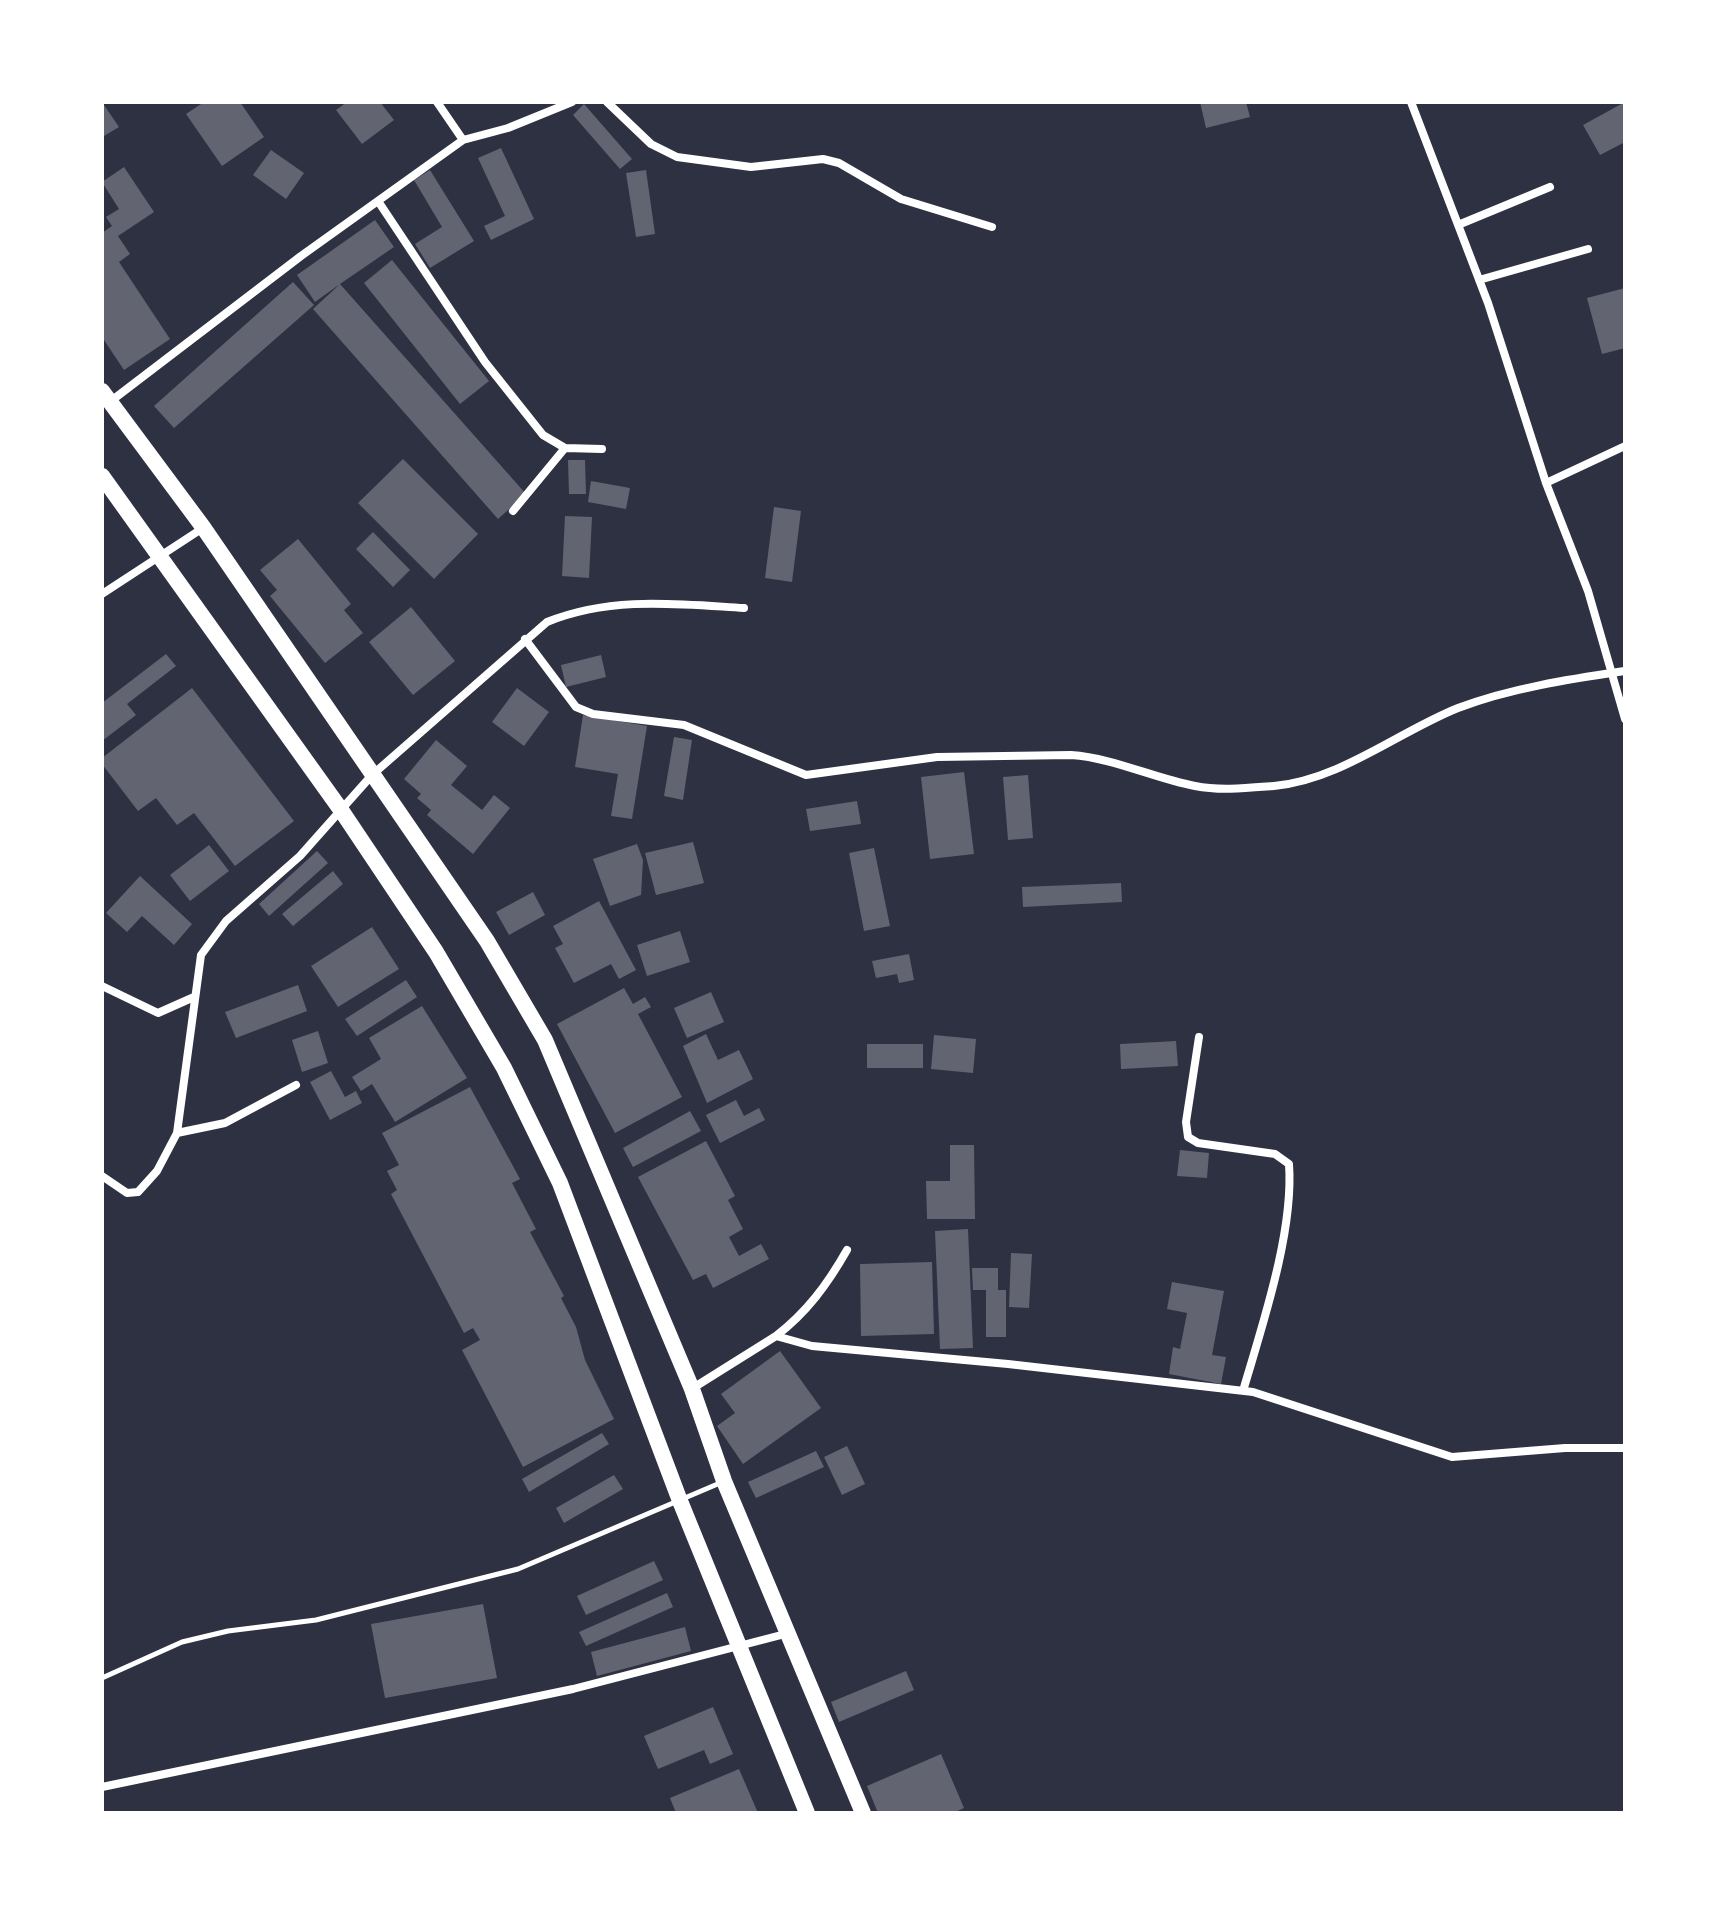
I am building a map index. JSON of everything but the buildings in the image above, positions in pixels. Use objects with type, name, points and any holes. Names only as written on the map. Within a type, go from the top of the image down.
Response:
[{"type":"main road","points":[[106,396],[203,527],[487,941],[545,1040],[692,1389],[724,1481],[863,1813]]},
{"type":"main road","points":[[102,476],[341,810],[436,952],[504,1068],[560,1183],[680,1501],[807,1813]]},
{"type":"street","points":[[437,102],[463,140]]},
{"type":"street","points":[[106,396],[463,140],[508,128],[572,102]]},
{"type":"street","points":[[607,102],[651,144],[677,157],[751,167],[823,159],[839,163],[901,199],[992,227]]},
{"type":"street","points":[[1411,102],[1479,280],[1546,483],[1588,591],[1625,719]]},
{"type":"street","points":[[1458,225],[1550,187]]},
{"type":"street","points":[[378,201],[492,371],[543,435],[565,448],[602,449]]},
{"type":"street","points":[[1479,280],[1588,249]]},
{"type":"street","points":[[1546,483],[1625,446]]},
{"type":"street","points":[[513,511],[565,448]]},
{"type":"street","points":[[102,594],[203,527]]},
{"type":"street","points":[[102,1176],[127,1193],[138,1192],[157,1171],[177,1133],[201,955],[226,921],[300,856],[372,775],[525,639],[547,622],[569,613],[631,602],[744,608]]},
{"type":"street","points":[[525,639],[576,707],[593,714],[684,725],[806,775],[937,757],[1071,755],[1092,756],[1195,786],[1226,788],[1277,785],[1310,778],[1462,706],[1625,671]]},
{"type":"street","points":[[102,986],[158,1013],[194,997]]},
{"type":"street","points":[[1199,1037],[1186,1122],[1188,1137],[1198,1143],[1275,1154],[1289,1164],[1283,1226],[1270,1300],[1243,1391]]},
{"type":"street","points":[[177,1133],[225,1123],[296,1085]]},
{"type":"street","points":[[692,1389],[776,1336],[800,1317],[825,1287],[847,1250]]},
{"type":"street","points":[[776,1336],[812,1346],[1008,1364],[1243,1391],[1286,1400],[1436,1455],[1625,1448]]},
{"type":"street","points":[[102,1787],[573,1689],[790,1633]]},
{"type":"lane","points":[[102,1678],[182,1642],[228,1631],[316,1620],[518,1569],[724,1481]]}]
